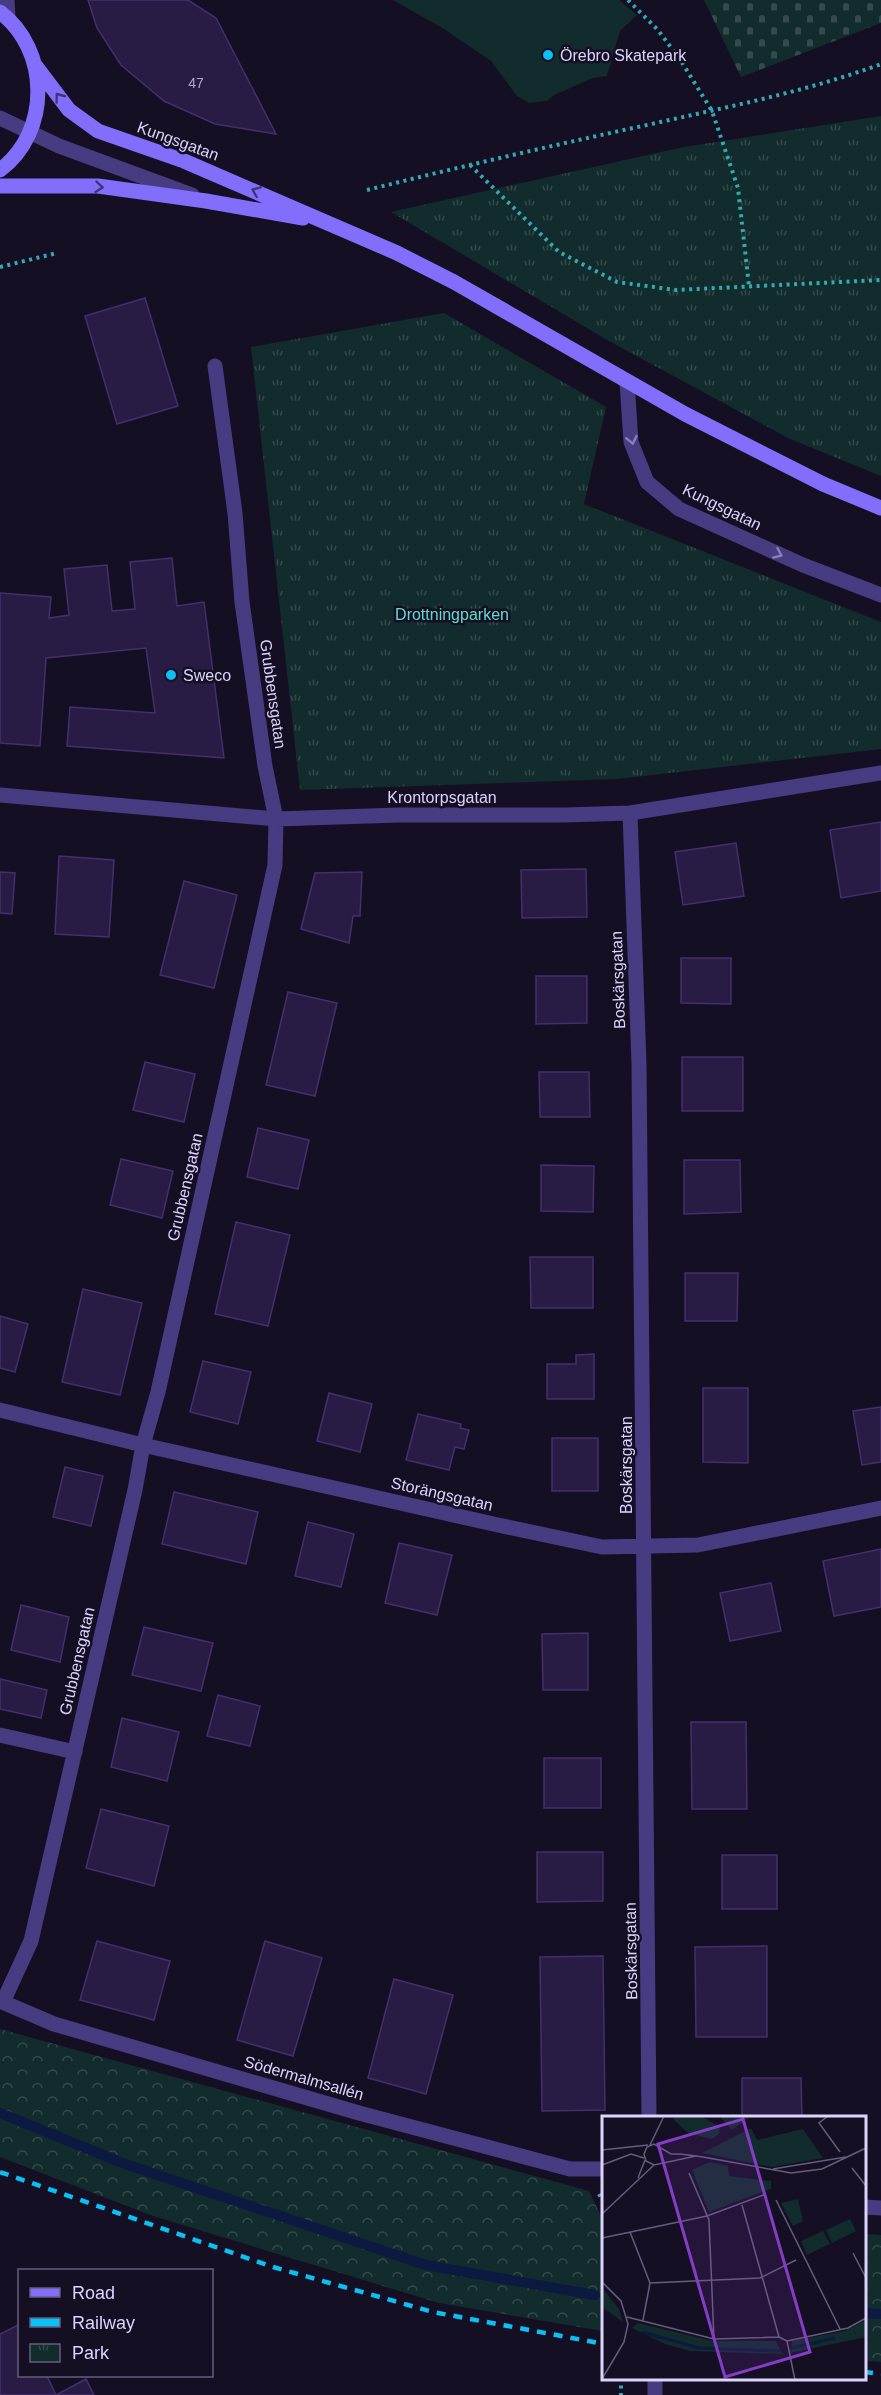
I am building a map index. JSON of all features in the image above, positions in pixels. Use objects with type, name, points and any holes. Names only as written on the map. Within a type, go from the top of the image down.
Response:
[{"type":"main road","points":[[0,170],[20,150],[30,132],[38,105],[35,65],[29,47],[4,15]]},
{"type":"main road","name":"Kungsgatan","points":[[35,65],[69,110],[98,131],[184,161],[329,222],[454,282],[627,382],[823,484],[881,508]]},
{"type":"main road","name":"Kungsgatan","points":[[0,186],[98,186],[206,201],[329,222]]},
{"type":"street","points":[[4,15],[7,0]]},
{"type":"street","points":[[0,118],[59,146],[206,201]]},
{"type":"street","name":"Grubbensgatan","points":[[1,2001],[31,1941],[275,865],[276,819],[265,766],[242,602],[235,513],[215,366]]},
{"type":"street","name":"Kungsgatan","points":[[627,382],[631,442],[647,482],[679,509],[803,565],[881,595]]},
{"type":"street","name":"Krontorpsgatan","points":[[0,795],[276,819],[630,813],[881,773]]},
{"type":"street","name":"Boskärsgatan","points":[[630,813],[639,1064],[650,2116]]},
{"type":"street","name":"Storängsgatan","points":[[0,1410],[143,1445],[603,1547],[698,1545],[881,1508]]},
{"type":"street","points":[[0,1735],[75,1752]]},
{"type":"street","name":"Södermalmsallén","points":[[1,2001],[54,2024],[359,2113],[570,2169],[602,2169]]},
{"type":"street","points":[[866,2207],[881,2208]]},
{"type":"path","points":[[628,0],[658,30],[681,61],[712,111],[738,189],[749,286]]},
{"type":"path","points":[[367,189],[791,93],[881,64]]},
{"type":"path","points":[[470,164],[559,252],[617,282],[676,290],[881,280]]},
{"type":"path","points":[[0,267],[57,253]]},
{"type":"path","points":[[598,2193],[602,2201]]},
{"type":"green space","name":"Örebro Skatepark","points":[[393,0],[619,0],[637,15],[620,31],[607,76],[593,78],[554,95],[547,101],[529,103],[517,96],[491,61],[444,29]]},
{"type":"green space","points":[[704,0],[881,0],[881,23],[741,77]]},
{"type":"green space","points":[[881,116],[881,476],[790,439],[609,341],[391,212],[684,147]]},
{"type":"green space","name":"Drottningparken","points":[[444,313],[606,407],[584,504],[881,622],[881,749],[617,779],[300,790],[251,347]]},
{"type":"green space","points":[[0,2029],[589,2191],[602,2218],[602,2331],[439,2303],[153,2216],[0,2157]]},
{"type":"green space","points":[[866,2234],[881,2235],[881,2362],[866,2361]]},
{"type":"building","points":[[88,0],[188,0],[216,18],[276,134],[215,124],[164,101],[121,65],[97,28]]},
{"type":"building","points":[[145,298],[178,406],[117,424],[85,316]]},
{"type":"building","points":[[172,558],[177,606],[204,602],[224,758],[67,746],[70,707],[155,713],[146,648],[46,658],[40,746],[0,743],[0,593],[51,597],[49,618],[69,615],[64,569],[107,565],[112,611],[135,609],[130,562]]},
{"type":"building","points":[[881,822],[881,891],[841,898],[830,830]]},
{"type":"building","points":[[736,843],[744,896],[683,905],[675,852]]},
{"type":"building","points":[[59,856],[114,860],[109,937],[55,934]]},
{"type":"building","points":[[586,869],[587,917],[522,918],[521,870]]},
{"type":"building","points":[[0,872],[15,873],[12,914],[0,913]]},
{"type":"building","points":[[362,872],[360,916],[353,916],[349,943],[301,929],[315,873]]},
{"type":"building","points":[[184,881],[237,895],[214,988],[160,975]]},
{"type":"building","points":[[681,958],[731,958],[731,1004],[681,1003]]},
{"type":"building","points":[[536,976],[587,976],[587,1023],[536,1024]]},
{"type":"building","points":[[288,992],[337,1003],[315,1096],[266,1085]]},
{"type":"building","points":[[682,1057],[743,1057],[743,1111],[682,1111]]},
{"type":"building","points":[[145,1062],[195,1074],[184,1122],[133,1110]]},
{"type":"building","points":[[539,1072],[589,1072],[590,1117],[540,1117]]},
{"type":"building","points":[[258,1128],[309,1140],[298,1189],[247,1177]]},
{"type":"building","points":[[121,1159],[173,1171],[162,1218],[110,1205]]},
{"type":"building","points":[[684,1160],[740,1160],[741,1212],[684,1214]]},
{"type":"building","points":[[541,1165],[594,1166],[593,1212],[541,1211]]},
{"type":"building","points":[[236,1222],[290,1235],[268,1326],[215,1314]]},
{"type":"building","points":[[530,1257],[593,1257],[593,1308],[531,1308]]},
{"type":"building","points":[[685,1273],[738,1273],[737,1321],[685,1321]]},
{"type":"building","points":[[83,1289],[142,1303],[120,1395],[62,1382]]},
{"type":"building","points":[[0,1316],[28,1324],[15,1372],[0,1368]]},
{"type":"building","points":[[594,1354],[594,1399],[547,1399],[547,1364],[576,1364],[576,1355]]},
{"type":"building","points":[[203,1361],[251,1372],[238,1424],[190,1412]]},
{"type":"building","points":[[703,1388],[748,1388],[748,1463],[703,1462]]},
{"type":"building","points":[[329,1393],[372,1404],[360,1452],[317,1441]]},
{"type":"building","points":[[881,1407],[881,1462],[862,1465],[853,1411]]},
{"type":"building","points":[[418,1414],[461,1424],[460,1428],[469,1430],[464,1449],[455,1447],[449,1470],[406,1460]]},
{"type":"building","points":[[552,1438],[598,1438],[598,1491],[552,1491]]},
{"type":"building","points":[[65,1467],[103,1476],[91,1526],[53,1517]]},
{"type":"building","points":[[174,1492],[258,1512],[246,1564],[162,1544]]},
{"type":"building","points":[[308,1522],[354,1534],[341,1587],[295,1576]]},
{"type":"building","points":[[399,1543],[452,1555],[437,1615],[385,1603]]},
{"type":"building","points":[[881,1549],[881,1607],[834,1616],[823,1561]]},
{"type":"building","points":[[771,1583],[781,1631],[730,1641],[720,1593]]},
{"type":"building","points":[[21,1605],[69,1617],[60,1662],[11,1650]]},
{"type":"building","points":[[144,1627],[213,1643],[201,1691],[132,1675]]},
{"type":"building","points":[[588,1633],[588,1690],[543,1690],[542,1634]]},
{"type":"building","points":[[0,1679],[47,1690],[41,1718],[0,1709]]},
{"type":"building","points":[[218,1695],[260,1706],[250,1746],[207,1736]]},
{"type":"building","points":[[122,1718],[179,1732],[167,1781],[111,1767]]},
{"type":"building","points":[[691,1722],[746,1722],[747,1809],[692,1809]]},
{"type":"building","points":[[544,1758],[601,1758],[601,1808],[544,1808]]},
{"type":"building","points":[[101,1809],[169,1826],[154,1886],[86,1868]]},
{"type":"building","points":[[537,1852],[603,1852],[603,1901],[537,1902]]},
{"type":"building","points":[[722,1855],[777,1855],[777,1909],[722,1909]]},
{"type":"building","points":[[97,1941],[170,1961],[154,2020],[80,2000]]},
{"type":"building","points":[[265,1941],[322,1958],[293,2056],[237,2040]]},
{"type":"building","points":[[767,1946],[767,2037],[696,2037],[695,1947]]},
{"type":"building","points":[[603,1956],[605,2110],[542,2111],[540,1957]]},
{"type":"building","points":[[394,1979],[453,1995],[426,2094],[368,2078]]},
{"type":"building","points":[[742,2078],[801,2078],[802,2116],[742,2116]]},
{"type":"building","points":[[18,2325],[18,2377],[47,2377],[56,2395],[0,2395],[0,2334]]},
{"type":"building","points":[[86,2379],[94,2395],[56,2395]]},
{"type":"waterway","points":[[0,2113],[125,2164],[426,2265],[595,2295]]},
{"type":"waterway","points":[[866,2313],[881,2314]]},
{"type":"railway","points":[[0,2172],[273,2267],[433,2312],[602,2344]]},
{"type":"railway","points":[[866,2372],[881,2374]]},
{"type":"place","name":"Örebro Skatepark","points":[[548,55]]},
{"type":"place","name":"Sweco","points":[[171,675]]}]
